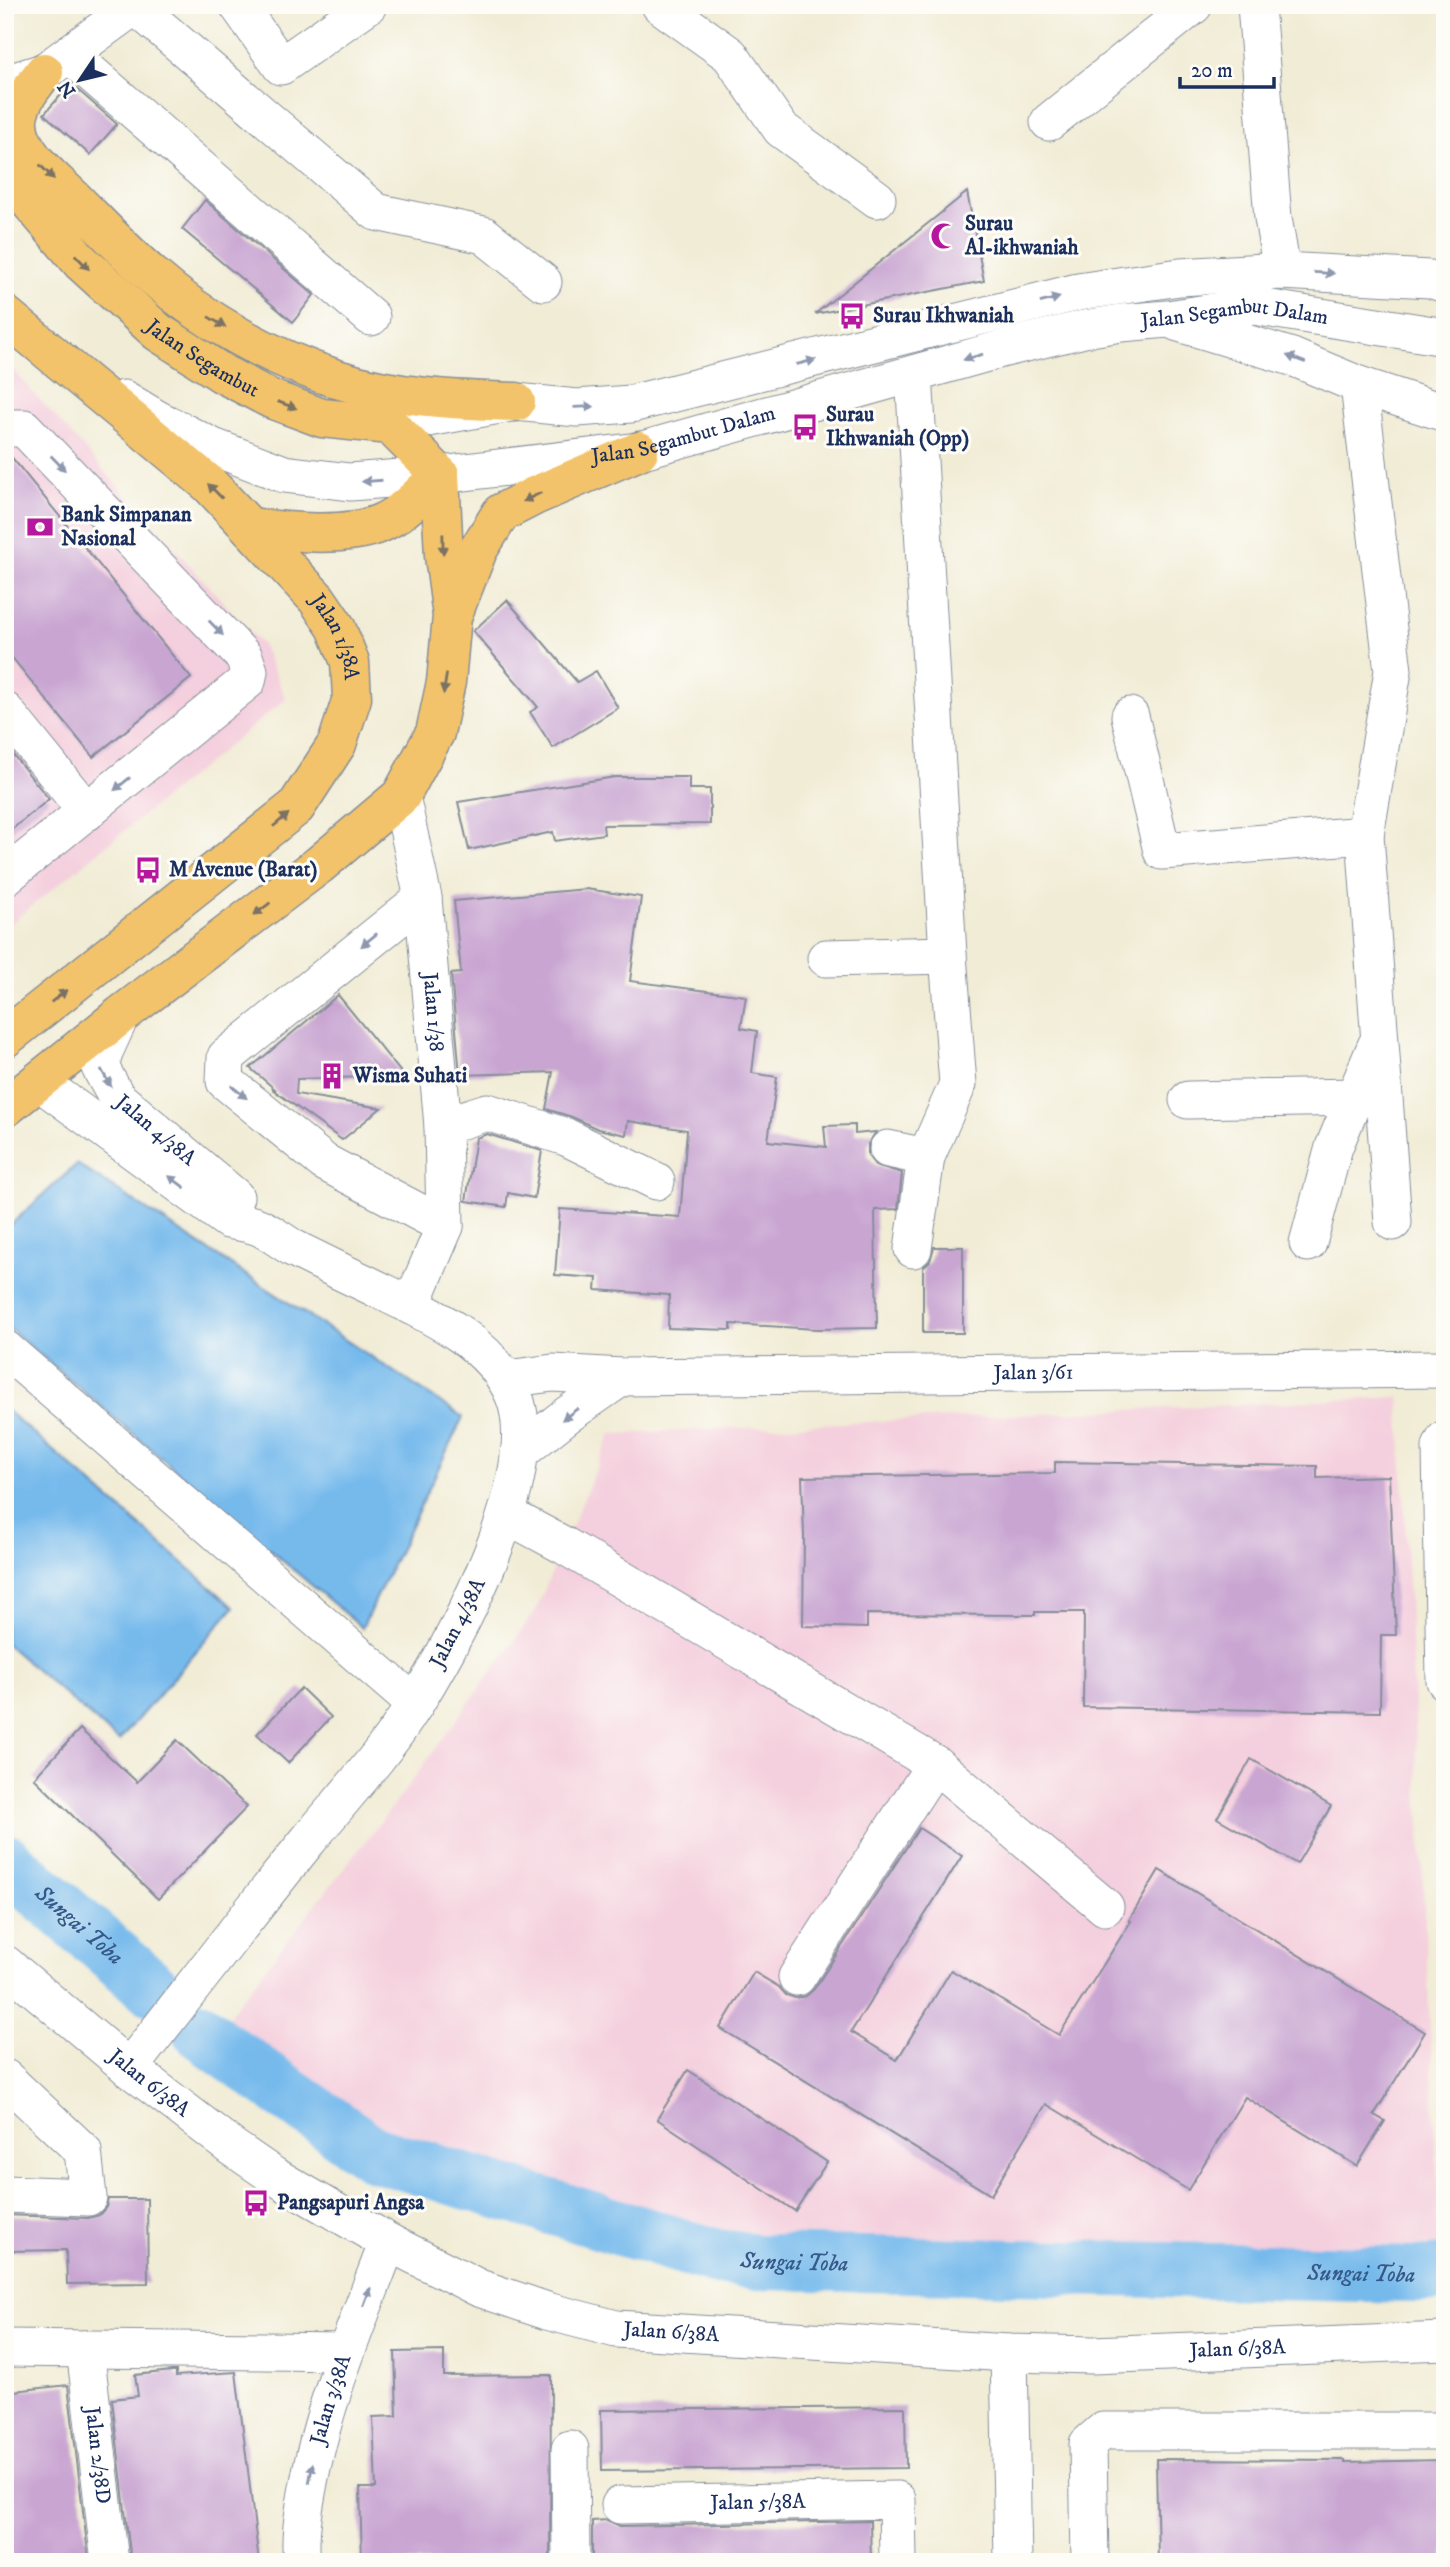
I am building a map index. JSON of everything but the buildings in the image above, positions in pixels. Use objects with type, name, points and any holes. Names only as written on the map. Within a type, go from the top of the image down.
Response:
[{"type":"main road","points":[[57,63],[28,93],[17,120],[19,133],[34,160],[153,277],[199,311],[278,355],[337,379],[395,393],[445,400],[516,402]]},
{"type":"main road","name":"Jalan Segambut","points":[[5,173],[81,262],[158,332],[223,374],[271,399],[321,418],[390,425]]},
{"type":"main road","points":[[5,315],[62,361]]},
{"type":"main road","name":"Jalan 1/38A","points":[[5,1038],[296,807],[337,744],[352,698],[350,662],[336,627],[317,599],[209,484],[62,361]]},
{"type":"main road","points":[[5,1108],[47,1042],[71,1031],[115,1021],[319,865],[401,796],[435,733],[446,682],[452,616],[444,556],[440,475],[390,425]]},
{"type":"main road","points":[[452,616],[478,550],[501,513],[639,451]]},
{"type":"main road","points":[[251,527],[290,533],[363,529],[382,523],[402,511],[440,475]]},
{"type":"street","points":[[238,5],[281,66],[369,5]]},
{"type":"street","points":[[660,5],[730,55],[781,130],[877,199]]},
{"type":"street","points":[[1049,122],[1194,5]]},
{"type":"street","points":[[1256,5],[1273,218],[1282,271]]},
{"type":"street","points":[[5,84],[57,63],[135,6],[376,212],[484,235],[543,282]]},
{"type":"street","points":[[57,63],[371,317]]},
{"type":"street","name":"Jalan Segambut Dalam","points":[[390,425],[516,402],[576,408],[631,404],[1078,292],[1180,277],[1282,271],[1430,279],[1445,284]]},
{"type":"street","name":"Jalan Segambut Dalam","points":[[62,361],[157,419],[202,442],[284,474],[350,482],[440,475],[639,451],[914,374],[1084,329],[1121,323],[1254,306],[1445,337]]},
{"type":"street","points":[[1168,319],[1292,357],[1359,385],[1445,414]]},
{"type":"street","points":[[913,1249],[926,1157],[958,1084],[914,374]]},
{"type":"street","points":[[1359,385],[1393,671],[1365,835],[1393,1222]]},
{"type":"street","points":[[5,428],[24,428],[244,657],[249,671],[247,681],[5,877]]},
{"type":"street","points":[[5,710],[87,813]]},
{"type":"street","points":[[1130,716],[1162,851],[1365,835]]},
{"type":"street","name":"Jalan 1/38","points":[[401,796],[422,898],[443,1126],[445,1226],[411,1306]]},
{"type":"street","points":[[422,898],[226,1057],[225,1081],[324,1162],[445,1226]]},
{"type":"street","points":[[826,958],[948,955]]},
{"type":"street","name":"Jalan 4/38A","points":[[115,1021],[100,1067],[117,1098],[242,1203],[257,1226]]},
{"type":"street","points":[[1308,1243],[1335,1147],[1380,1037]]},
{"type":"street","name":"Jalan 4/38A","points":[[22,1080],[228,1220],[257,1226],[293,1248],[411,1306],[465,1339],[487,1356],[506,1379],[521,1423],[519,1453],[507,1514],[479,1586],[415,1704],[362,1776],[305,1844],[129,2068]]},
{"type":"street","points":[[1188,1100],[1355,1097]]},
{"type":"street","points":[[443,1126],[487,1112],[566,1137],[656,1181]]},
{"type":"street","points":[[888,1149],[926,1157]]},
{"type":"street","points":[[5,1349],[415,1704]]},
{"type":"street","name":"Jalan 3/61","points":[[506,1379],[553,1373],[622,1377],[1445,1369]]},
{"type":"street","points":[[519,1453],[622,1377]]},
{"type":"street","points":[[1445,1439],[1441,1447],[1445,1681]]},
{"type":"street","points":[[507,1514],[935,1764],[1105,1907]]},
{"type":"street","points":[[797,1977],[935,1764]]},
{"type":"street","name":"Jalan 6/38A","points":[[5,1964],[129,2068],[253,2162],[388,2242],[479,2288],[547,2311],[616,2329],[1009,2353],[1093,2355],[1445,2341]]},
{"type":"street","points":[[5,2078],[83,2151],[88,2197],[5,2194]]},
{"type":"street","name":"Jalan 3/38A","points":[[302,2562],[299,2541],[313,2460],[346,2351],[388,2242]]},
{"type":"street","points":[[5,2348],[346,2351]]},
{"type":"street","name":"Jalan 2/38D","points":[[85,2349],[110,2562]]},
{"type":"street","points":[[1009,2353],[1013,2562]]},
{"type":"street","points":[[1090,2562],[1088,2444],[1102,2431],[1445,2431]]},
{"type":"street","points":[[570,2449],[571,2562]]},
{"type":"street","name":"Jalan 5/38A","points":[[620,2505],[897,2500],[898,2562]]},
{"type":"shaded area","points":[[13,370],[263,646],[286,699],[5,928],[5,376]]},
{"type":"shaded area","points":[[1399,1397],[1441,2250],[719,2248],[374,2151],[216,2041],[232,2011],[403,1793],[535,1612],[611,1434]]},
{"type":"water","points":[[77,1164],[463,1417],[362,1628],[5,1325],[5,1230]]},
{"type":"water","points":[[5,1409],[234,1607],[119,1741],[5,1643]]},
{"type":"waterway","name":"Sungai Toba","points":[[5,1861],[152,1988]]},
{"type":"waterway","name":"Sungai Toba","points":[[199,2029],[372,2153],[717,2257],[759,2262],[1419,2275],[1445,2273]]},
{"type":"place","name":"Surau Al-ikhwaniah","points":[[944,236]]},
{"type":"place","name":"Surau Ikhwaniah","points":[[852,316]]},
{"type":"place","name":"Surau Ikhwaniah (Opp)","points":[[805,427]]},
{"type":"place","name":"Bank Simpanan Nasional","points":[[40,527]]},
{"type":"place","name":"M Avenue (Barat)","points":[[148,870]]},
{"type":"place","name":"Wisma Suhati","points":[[332,1076]]},
{"type":"place","name":"Pangsapuri Angsa","points":[[256,2203]]}]
